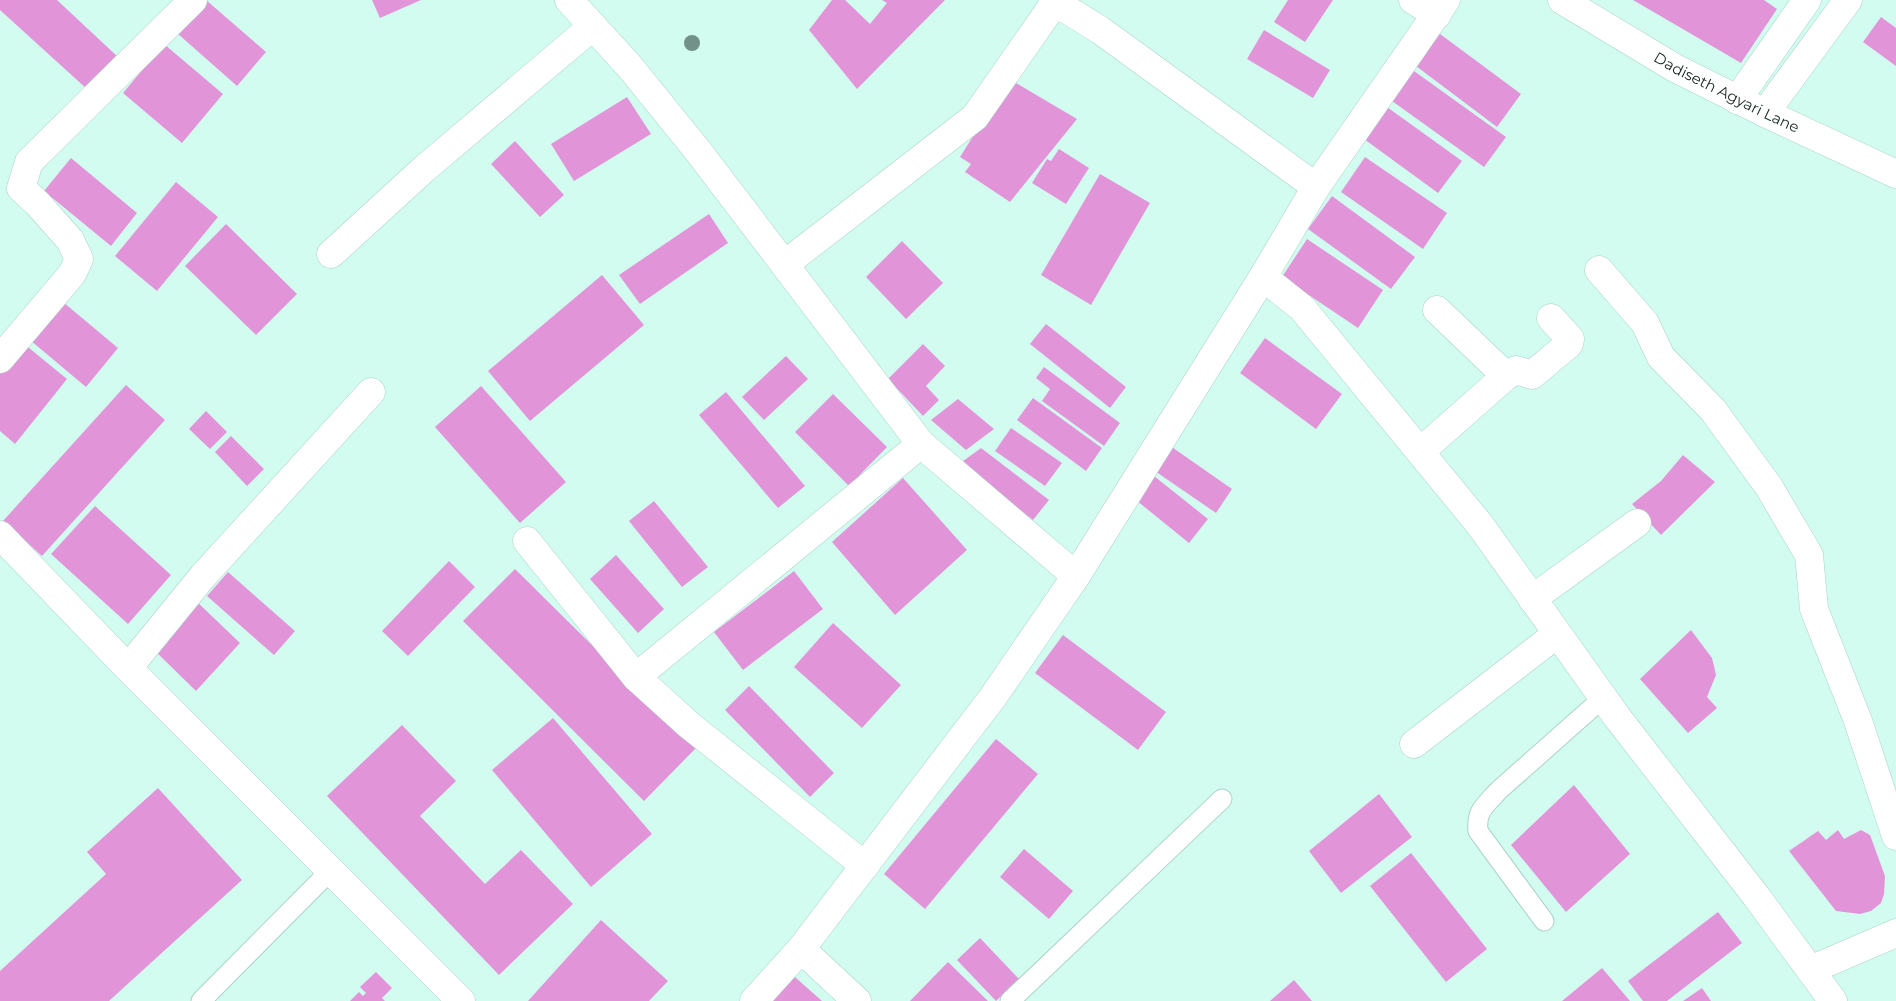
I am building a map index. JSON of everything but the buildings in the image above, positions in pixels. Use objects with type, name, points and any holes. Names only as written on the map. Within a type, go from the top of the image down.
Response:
[{"type":"street","points":[[0,359],[72,274],[79,259],[70,240],[21,188],[29,162],[193,0]]},
{"type":"street","points":[[570,0],[637,74],[922,444],[1076,576]]},
{"type":"street","points":[[754,1001],[801,949],[865,866],[993,697],[1076,576],[1264,277],[1316,187],[1442,8],[1413,0]]},
{"type":"street","name":"Dadiseth Agyari Lane","points":[[1562,0],[1675,68],[1765,113],[1896,174]]},
{"type":"street","points":[[1738,100],[1807,0]]},
{"type":"street","points":[[1765,113],[1848,0]]},
{"type":"street","points":[[785,264],[975,117],[1049,2],[1066,9],[1100,30],[1316,187]]},
{"type":"street","points":[[331,254],[424,169],[593,26]]},
{"type":"street","points":[[1599,270],[1645,323],[1660,357],[1713,410],[1769,487],[1809,555],[1814,609],[1858,721],[1896,836]]},
{"type":"street","points":[[1264,277],[1302,308],[1421,450],[1480,525],[1604,697],[1616,717],[1756,896],[1833,1001]]},
{"type":"street","points":[[1437,310],[1506,376]]},
{"type":"street","points":[[1421,450],[1506,376],[1516,370],[1532,375],[1569,344],[1570,338],[1551,318]]},
{"type":"street","points":[[128,668],[203,576],[371,392]]},
{"type":"street","points":[[636,677],[922,444]]},
{"type":"street","points":[[1532,599],[1637,523]]},
{"type":"street","points":[[0,535],[128,668],[460,1001]]},
{"type":"street","points":[[527,541],[636,677],[690,725],[865,866]]},
{"type":"street","points":[[1414,744],[1557,634]]},
{"type":"street","points":[[1810,970],[1896,933]]},
{"type":"street","points":[[801,949],[857,1001]]},
{"type":"lane","points":[[1544,921],[1478,831],[1477,819],[1482,809],[1498,791],[1604,697]]},
{"type":"lane","points":[[1010,1001],[1222,799]]},
{"type":"lane","points":[[200,1001],[330,871]]}]
